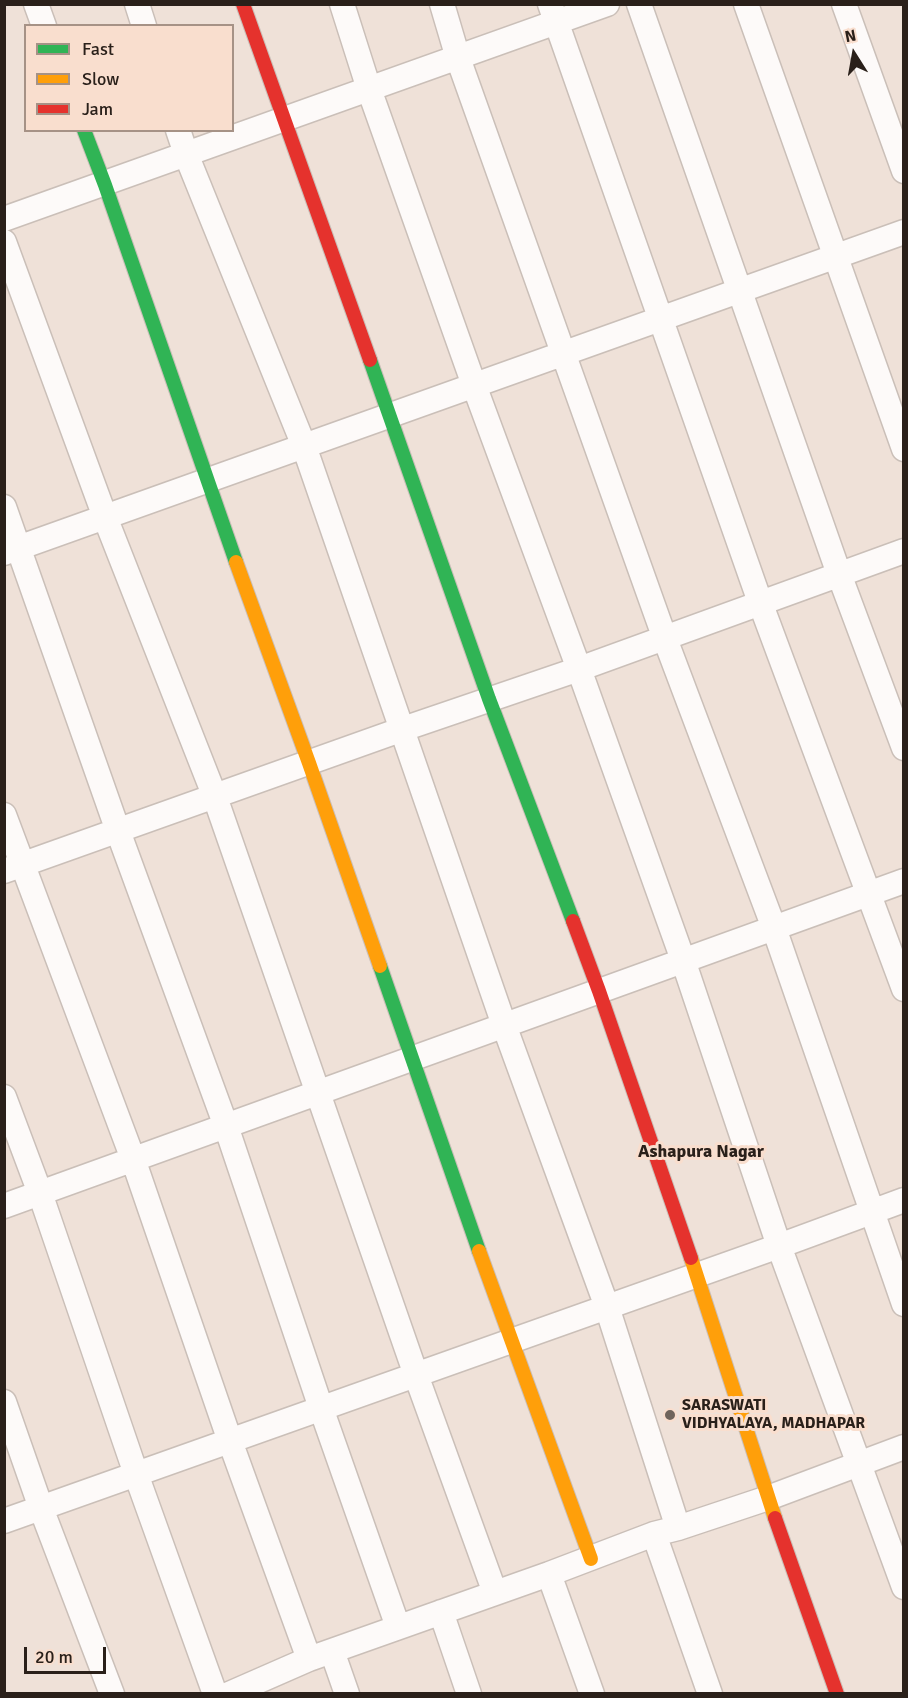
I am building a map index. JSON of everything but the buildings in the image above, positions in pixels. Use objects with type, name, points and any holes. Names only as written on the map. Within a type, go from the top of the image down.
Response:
[{"type":"street","points":[[36,4],[43,24]]},
{"type":"street","points":[[137,4],[143,24]]},
{"type":"street","points":[[243,4],[489,699],[599,991],[697,1275],[768,1497],[837,1694]]},
{"type":"street","points":[[342,4],[369,89],[683,960],[780,1246],[903,1587]]},
{"type":"street","points":[[442,4],[458,57],[664,636],[774,928],[903,1304]]},
{"type":"street","points":[[4,219],[105,185],[458,57],[553,14],[607,4]]},
{"type":"street","points":[[639,4],[839,574],[903,748]]},
{"type":"street","points":[[746,4],[903,449]]},
{"type":"street","points":[[844,4],[903,171]]},
{"type":"street","points":[[553,14],[760,602],[903,989]]},
{"type":"street","points":[[85,132],[511,1341],[591,1559]]},
{"type":"street","points":[[179,132],[304,446],[504,1025],[607,1307],[678,1527]]},
{"type":"street","points":[[12,550],[903,232]]},
{"type":"street","points":[[4,242],[105,517],[215,797],[416,1375],[495,1593]]},
{"type":"street","points":[[4,507],[12,550],[226,1126],[398,1627]]},
{"type":"street","points":[[14,868],[403,729],[579,669],[664,636],[903,551]]},
{"type":"street","points":[[4,815],[14,868],[133,1159],[230,1441],[309,1659]]},
{"type":"street","points":[[4,1206],[903,881]]},
{"type":"street","points":[[4,1097],[40,1193],[136,1474],[226,1693],[309,1659],[903,1447]]},
{"type":"street","points":[[4,1521],[780,1246],[903,1200]]},
{"type":"street","points":[[4,1402],[41,1508],[112,1694]]},
{"type":"street","points":[[654,1534],[710,1694]]},
{"type":"street","points":[[549,1574],[592,1694]]},
{"type":"street","points":[[441,1612],[469,1694]]},
{"type":"street","points":[[332,1651],[347,1694]]},
{"type":"traffic: fast","points":[[85,132],[236,562]]},
{"type":"traffic: fast","points":[[370,360],[489,699],[573,921]]},
{"type":"traffic: fast","points":[[380,966],[479,1251]]},
{"type":"traffic: slow","points":[[236,562],[380,966]]},
{"type":"traffic: slow","points":[[479,1251],[591,1559]]},
{"type":"traffic: slow","points":[[691,1258],[775,1518]]},
{"type":"traffic: jam","points":[[243,4],[370,360]]},
{"type":"traffic: jam","points":[[573,921],[691,1258]]},
{"type":"traffic: jam","points":[[775,1518],[837,1694]]},
{"type":"place","name":"SARASWATI VIDHYALAYA, MADHAPAR","points":[[670,1415]]},
{"type":"district","name":"Ashapura Nagar","points":[[701,1152]]}]
